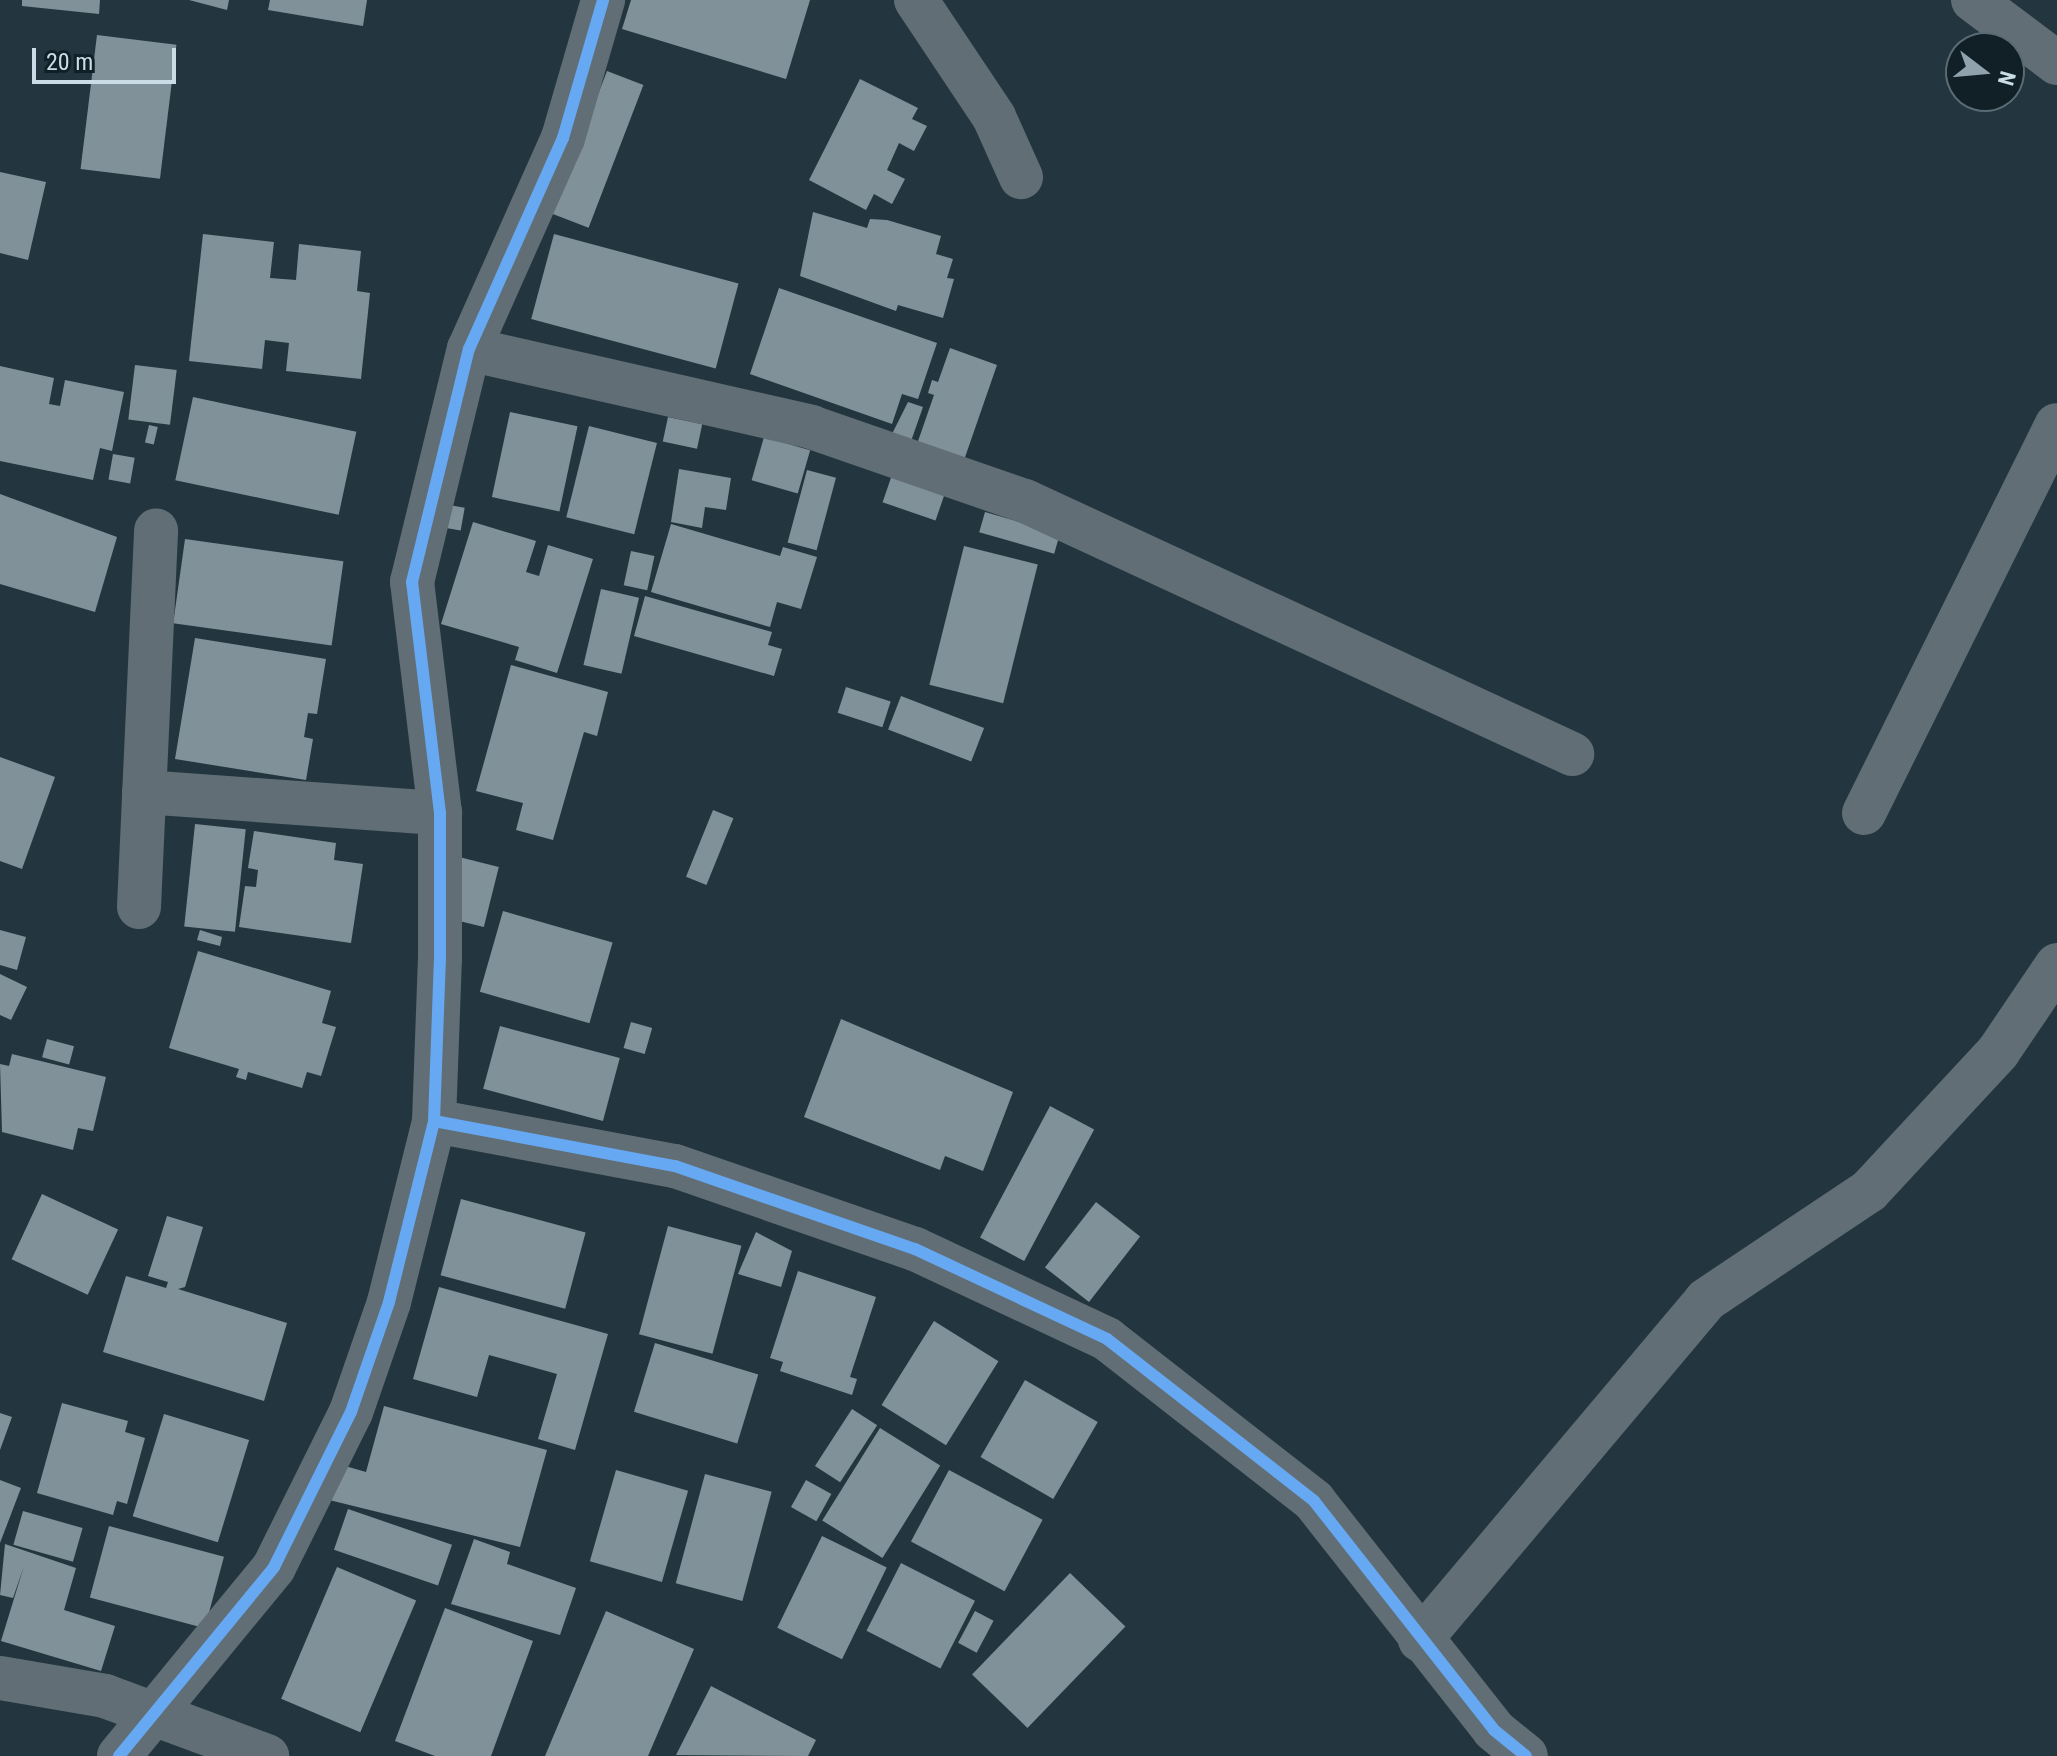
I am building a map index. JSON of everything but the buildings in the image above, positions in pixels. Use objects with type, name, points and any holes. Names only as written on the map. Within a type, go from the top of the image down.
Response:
[{"type":"street","points":[[119,1756],[148,1713],[274,1567],[351,1412],[389,1302],[434,1121],[440,813],[412,582],[469,349],[563,138],[603,0]]},
{"type":"street","points":[[916,0],[994,117],[1021,177]]},
{"type":"street","points":[[1973,0],[2057,63]]},
{"type":"street","points":[[469,349],[811,427],[1025,501],[1572,754]]},
{"type":"street","points":[[1864,813],[2057,425]]},
{"type":"street","points":[[139,907],[156,530]]},
{"type":"street","points":[[144,792],[440,813]]},
{"type":"street","points":[[1420,1640],[1706,1300],[1869,1191],[1998,1052],[2057,965]]},
{"type":"street","points":[[434,1121],[675,1166],[915,1249],[1107,1339],[1314,1501],[1420,1640],[1494,1730],[1526,1756]]},
{"type":"street","points":[[0,1678],[105,1696],[267,1756]]},
{"type":"cycle path","points":[[119,1756],[274,1567],[351,1412],[389,1302],[434,1121],[440,959],[440,813],[412,582],[469,349],[563,138],[603,0]]},
{"type":"cycle path","points":[[434,1121],[675,1166],[915,1249],[1107,1339],[1314,1501],[1494,1730],[1526,1756]]}]
